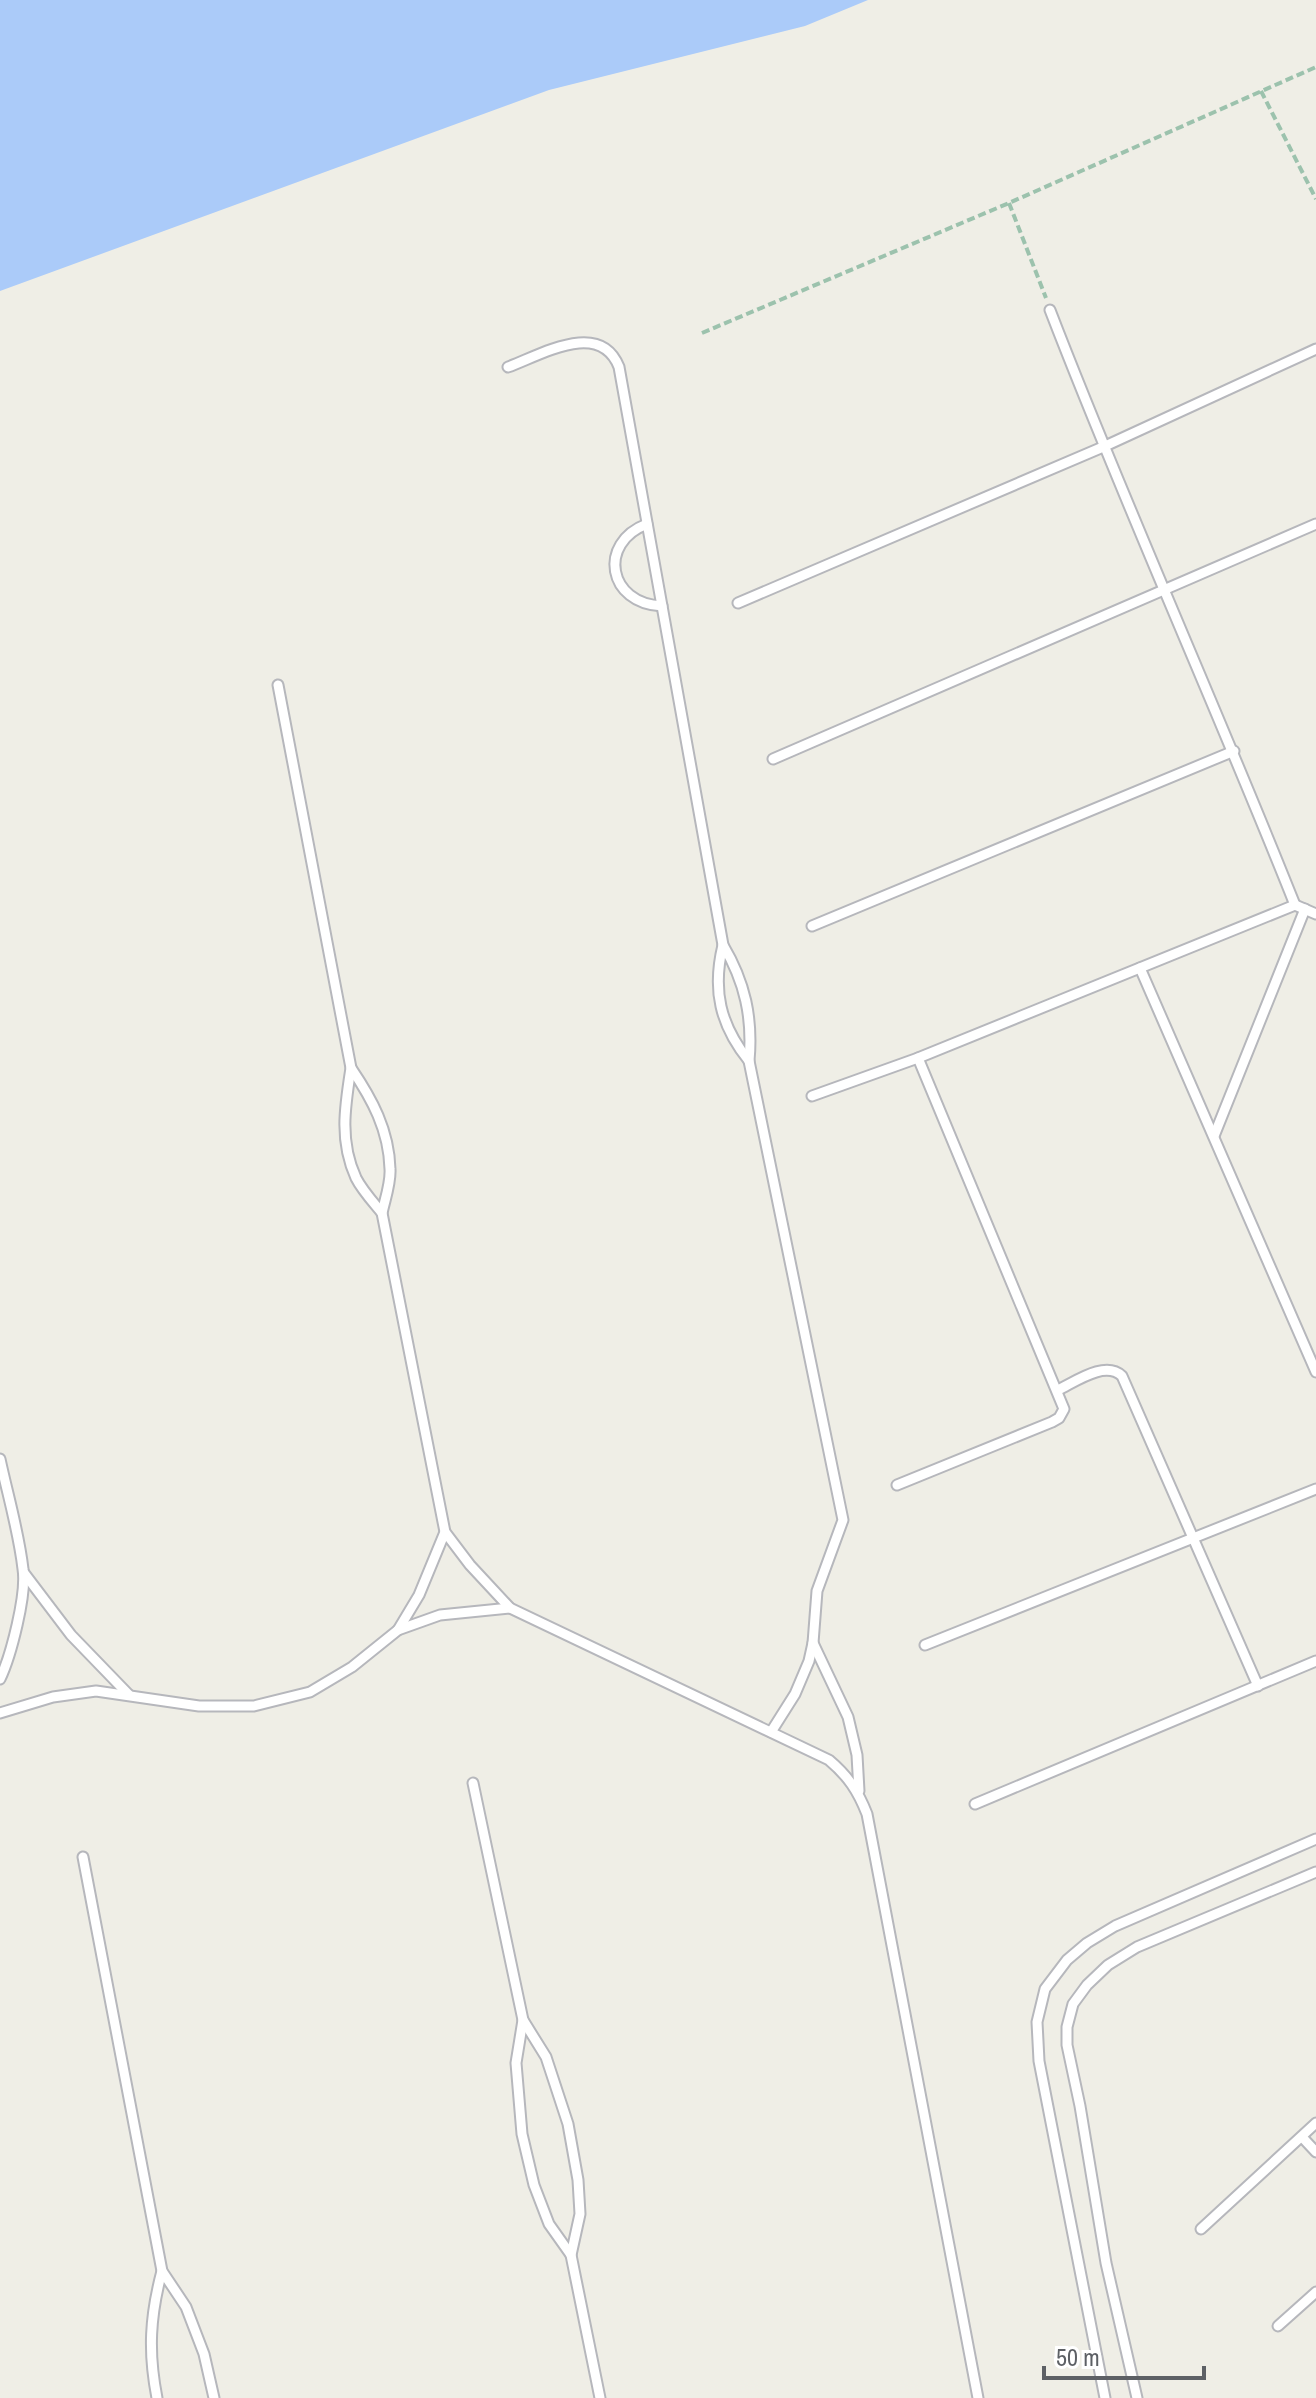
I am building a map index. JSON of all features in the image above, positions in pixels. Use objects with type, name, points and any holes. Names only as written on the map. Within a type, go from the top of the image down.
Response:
[{"type":"lane","points":[[1050,310],[1103,447],[1300,907],[1316,914]]},
{"type":"lane","points":[[508,367],[586,341],[610,352],[619,367],[723,945],[717,986],[720,1007],[731,1036],[749,1061]]},
{"type":"lane","points":[[738,603],[1103,447],[1316,349]]},
{"type":"lane","points":[[647,524],[636,528],[620,544],[614,566],[621,588],[629,596],[639,602],[662,606]]},
{"type":"lane","points":[[773,759],[1316,524]]},
{"type":"lane","points":[[278,685],[351,1068],[344,1112],[345,1147],[356,1180],[382,1213]]},
{"type":"lane","points":[[812,926],[1234,751]]},
{"type":"lane","points":[[812,1096],[918,1058],[1300,907]]},
{"type":"lane","points":[[1214,1136],[1300,907]]},
{"type":"lane","points":[[723,945],[747,1000],[751,1040],[749,1061],[842,1511],[842,1529],[817,1591],[813,1643],[795,1694],[771,1732]]},
{"type":"lane","points":[[1140,968],[1316,1372]]},
{"type":"lane","points":[[897,1485],[1052,1422],[1059,1418],[1064,1409],[918,1058]]},
{"type":"lane","points":[[351,1068],[375,1105],[386,1135],[391,1171],[382,1213],[445,1532],[470,1565],[510,1608],[829,1760],[846,1775],[859,1793],[867,1814],[978,2398]]},
{"type":"lane","points":[[1058,1390],[1097,1372],[1117,1371],[1122,1376],[1258,1686]]},
{"type":"lane","points":[[0,1459],[24,1573],[16,1625],[0,1679]]},
{"type":"lane","points":[[925,1645],[1316,1489]]},
{"type":"lane","points":[[398,1630],[426,1581],[445,1532]]},
{"type":"lane","points":[[24,1573],[71,1635],[129,1695]]},
{"type":"lane","points":[[0,1713],[53,1697],[96,1691],[199,1706],[254,1706],[310,1692],[352,1667],[398,1630],[440,1615],[510,1608]]},
{"type":"lane","points":[[813,1643],[848,1717],[857,1755],[859,1793]]},
{"type":"lane","points":[[975,1804],[1316,1661]]},
{"type":"lane","points":[[473,1783],[523,2020],[546,2057],[568,2124],[578,2180],[580,2214],[571,2255],[600,2398]]},
{"type":"lane","points":[[1105,2398],[1039,2061],[1037,2022],[1045,1989],[1067,1960],[1115,1926],[1316,1839]]},
{"type":"lane","points":[[83,1857],[162,2271],[186,2307],[204,2354],[214,2398]]},
{"type":"lane","points":[[1137,2398],[1106,2263],[1067,2045],[1067,2027],[1073,2004],[1108,1965],[1137,1947],[1316,1872]]},
{"type":"lane","points":[[523,2020],[516,2063],[522,2134],[534,2185],[549,2224],[571,2255]]},
{"type":"lane","points":[[1201,2229],[1316,2123]]},
{"type":"lane","points":[[1302,2137],[1316,2152]]},
{"type":"lane","points":[[157,2398],[151,2366],[151,2312],[162,2271]]},
{"type":"lane","points":[[1278,2326],[1316,2292]]},
{"type":"path","points":[[702,333],[1009,203],[1316,67]]},
{"type":"path","points":[[1261,91],[1316,199]]},
{"type":"path","points":[[1009,203],[1050,310]]},
{"type":"water","points":[[0,0],[868,0],[805,26],[549,90],[0,291]]}]
